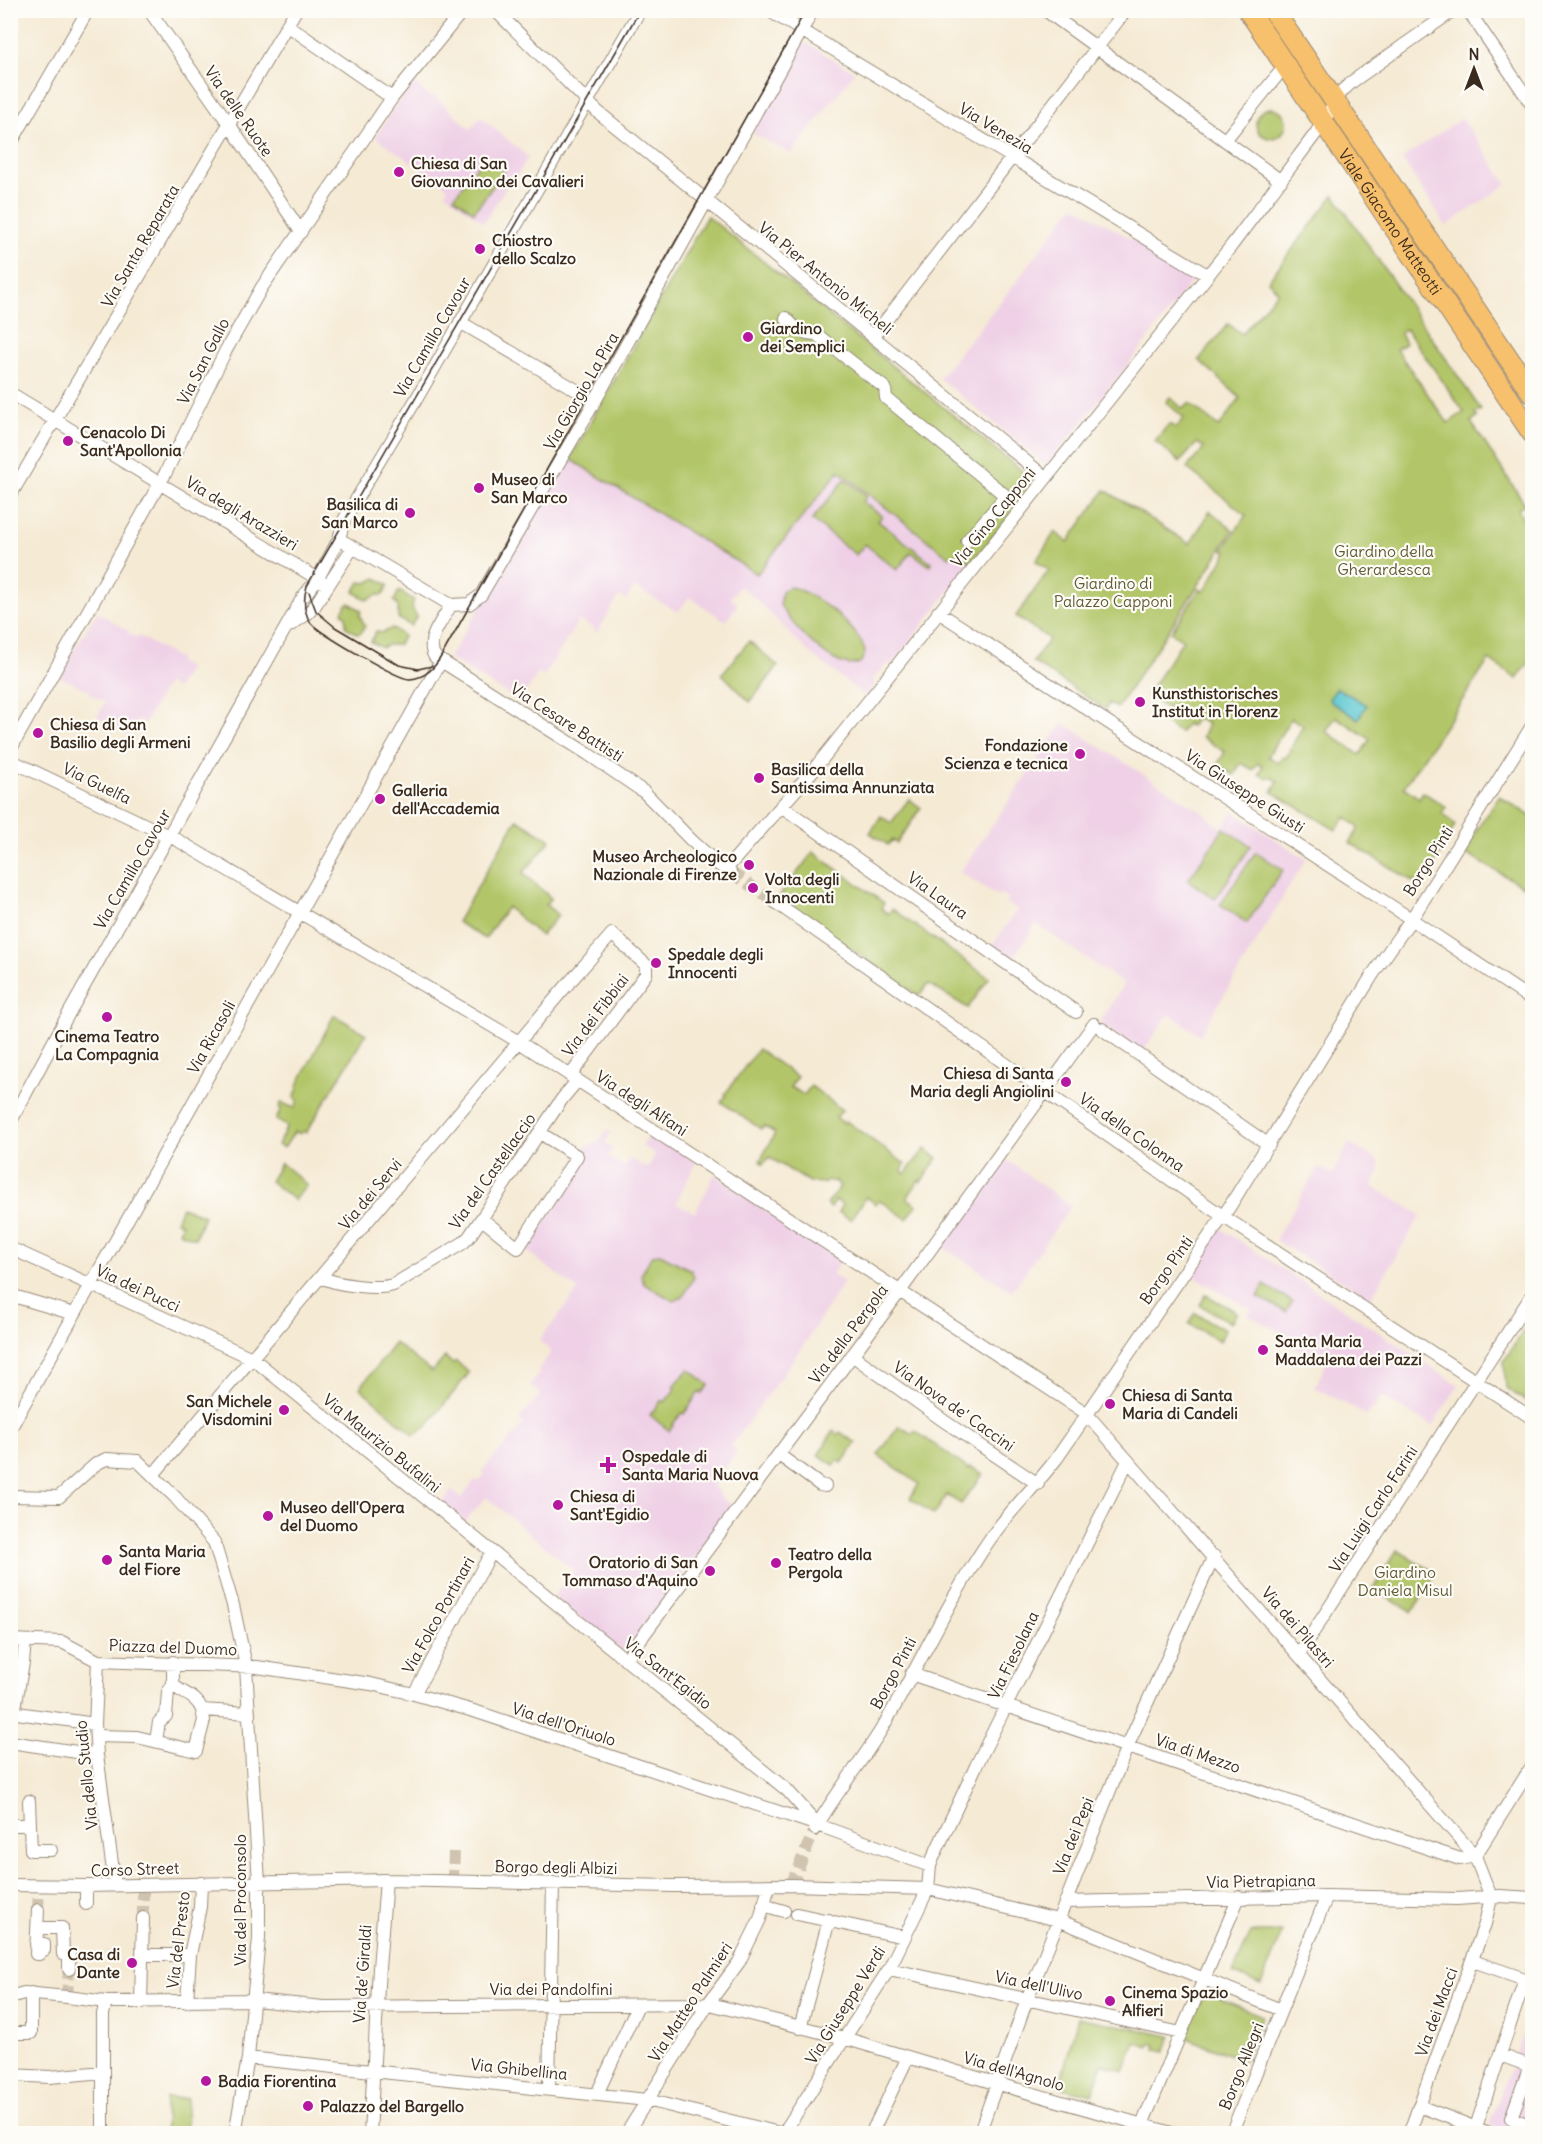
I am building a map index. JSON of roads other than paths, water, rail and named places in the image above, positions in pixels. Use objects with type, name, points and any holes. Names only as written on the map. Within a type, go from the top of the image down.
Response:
[{"type":"main road","name":"Viale Giacomo Matteotti","points":[[1248,10],[1533,433]]},
{"type":"main road","name":"Viale Giacomo Matteotti","points":[[1273,10],[1533,393]]},
{"type":"street","points":[[10,145],[88,10]]},
{"type":"street","name":"Via delle Ruote","points":[[149,10],[302,232]]},
{"type":"street","name":"Via Santa Reparata","points":[[10,496],[296,10]]},
{"type":"street","name":"Via San Gallo","points":[[10,750],[160,483],[244,316],[392,98],[463,10]]},
{"type":"street","name":"Via Pier Antonio Micheli","points":[[495,10],[587,101],[705,201],[1046,477]]},
{"type":"street","name":"Via Camillo Cavour","points":[[10,1123],[64,1022],[303,597],[318,578],[339,539],[342,524],[640,10]]},
{"type":"street","name":"Via Venezia","points":[[768,10],[1207,275]]},
{"type":"street","name":"Via Giorgio La Pira","points":[[451,605],[469,604],[481,595],[595,401],[813,10]]},
{"type":"street","points":[[1045,10],[1281,181]]},
{"type":"street","points":[[873,338],[1126,10]]},
{"type":"street","name":"Via Gino Capponi","points":[[729,871],[815,768],[1281,181],[1324,122],[1342,91],[1454,10]]},
{"type":"street","points":[[1468,10],[1533,105]]},
{"type":"street","points":[[287,26],[392,98]]},
{"type":"street","points":[[1225,140],[1285,66]]},
{"type":"street","points":[[786,318],[794,328],[807,334],[816,334],[885,388],[886,398],[1006,496],[967,541]]},
{"type":"street","points":[[460,322],[595,401]]},
{"type":"street","name":"Via degli Arazzieri","points":[[10,393],[318,578]]},
{"type":"street","points":[[993,511],[1009,524]]},
{"type":"street","points":[[339,539],[451,605],[431,642],[433,654],[442,662]]},
{"type":"street","points":[[318,578],[354,547]]},
{"type":"street","name":"Via Giuseppe Giusti","points":[[938,612],[1533,1000]]},
{"type":"street","name":"Via Cesare Battisti","points":[[442,662],[644,792],[665,815],[719,865],[729,871]]},
{"type":"street","name":"Via Ricasoli","points":[[10,1429],[442,662]]},
{"type":"street","name":"Borgo Pinti","points":[[816,1827],[879,1733],[947,1607],[990,1540],[1011,1512],[1038,1484],[1223,1216],[1373,974],[1411,919],[1533,726]]},
{"type":"street","name":"Via Guelfa","points":[[10,760],[169,837]]},
{"type":"street","name":"Via Laura","points":[[782,806],[1269,1145]]},
{"type":"street","name":"Via degli Alfani","points":[[169,837],[519,1042],[1086,1413]]},
{"type":"street","name":"Via della Colonna","points":[[775,902],[1223,1216],[1533,1418]]},
{"type":"street","name":"Via dei Servi","points":[[153,1475],[612,934]]},
{"type":"street","name":"Via dei Fibbiai","points":[[574,1078],[646,974],[646,965],[612,934]]},
{"type":"street","name":"Via della Pergola","points":[[625,1660],[1046,1092],[1098,1027]]},
{"type":"street","name":"Via del Castellaccio","points":[[321,1277],[338,1283],[385,1288],[393,1286],[463,1243],[482,1219],[540,1133],[574,1078]]},
{"type":"street","points":[[482,1219],[518,1248],[577,1156],[540,1133]]},
{"type":"street","name":"Via dei Pucci","points":[[10,1248],[252,1358]]},
{"type":"street","points":[[10,1295],[74,1314]]},
{"type":"street","name":"Via Luigi Carlo Farini","points":[[1299,1654],[1533,1295]]},
{"type":"street","name":"Via Nova de' Caccini","points":[[852,1355],[944,1421],[1038,1484]]},
{"type":"street","name":"Via Maurizio Bufalini","points":[[252,1358],[491,1552]]},
{"type":"street","name":"Via dei Pilastri","points":[[1086,1413],[1299,1654],[1479,1851],[1494,1898]]},
{"type":"street","points":[[779,1455],[820,1485],[825,1486]]},
{"type":"street","name":"Piazza del Duomo","points":[[10,1496],[60,1497],[96,1464],[106,1459],[138,1461],[176,1497],[214,1542],[233,1605],[246,1666],[98,1661],[62,1642],[10,1640]]},
{"type":"street","name":"Via Fiesolana","points":[[930,1866],[1005,1707],[1128,1461]]},
{"type":"street","name":"Via Sant'Egidio","points":[[491,1552],[787,1790],[816,1827]]},
{"type":"street","name":"Via Folco Portinari","points":[[414,1694],[491,1552]]},
{"type":"street","name":"Via dei Pepi","points":[[979,2133],[1058,1920],[1126,1747],[1214,1556]]},
{"type":"street","points":[[25,1641],[23,1663],[12,1713],[196,1751],[204,1713],[192,1695],[181,1693],[173,1685]]},
{"type":"street","name":"Via dello Studio","points":[[98,1661],[97,1755],[115,1885]]},
{"type":"street","points":[[156,1741],[159,1722],[166,1716],[168,1692],[173,1685],[173,1662]]},
{"type":"street","name":"Via dell'Oriuolo","points":[[246,1666],[371,1684],[477,1712],[930,1866]]},
{"type":"street","name":"Via del Proconsolo","points":[[235,2133],[248,2058],[259,1938],[260,1883],[246,1666]]},
{"type":"street","name":"Via di Mezzo","points":[[912,1674],[1460,1859],[1479,1851]]},
{"type":"street","points":[[204,1713],[249,1713]]},
{"type":"street","points":[[10,1742],[97,1755]]},
{"type":"street","points":[[1479,1851],[1533,1766]]},
{"type":"street","points":[[29,1801],[31,1850],[51,1850]]},
{"type":"street","points":[[10,1825],[30,1825]]},
{"type":"street","points":[[930,1866],[928,1890],[1058,1920],[1281,2010]]},
{"type":"street","name":"Borgo degli Albizi","points":[[260,1883],[386,1881],[928,1890]]},
{"type":"street","name":"Via de' Giraldi","points":[[370,2133],[376,2006],[386,1881]]},
{"type":"street","name":"Via del Presto","points":[[187,2002],[190,1955],[200,1907],[201,1883]]},
{"type":"street","name":"Corso Street","points":[[10,1885],[39,1888],[260,1883]]},
{"type":"street","points":[[549,2089],[553,1883]]},
{"type":"street","name":"Via Matteo Palmieri","points":[[626,2133],[708,2004],[739,1962],[760,1919],[769,1886]]},
{"type":"street","points":[[86,1887],[86,1904]]},
{"type":"street","name":"Via Giuseppe Verdi","points":[[783,2133],[889,1969],[928,1890]]},
{"type":"street","points":[[1140,2129],[1239,1897]]},
{"type":"street","name":"Via Pietrapiana","points":[[1065,1902],[1239,1897],[1325,1902],[1533,1898]]},
{"type":"street","name":"Via dei Macci","points":[[1409,2133],[1494,1898]]},
{"type":"street","name":"Borgo Allegri","points":[[1232,2133],[1325,1902]]},
{"type":"street","points":[[764,1905],[784,1911]]},
{"type":"street","points":[[36,1944],[38,1910]]},
{"type":"street","points":[[797,1914],[904,1937]]},
{"type":"street","points":[[141,2003],[143,1918]]},
{"type":"street","points":[[800,2028],[829,1920]]},
{"type":"street","points":[[37,1928],[62,1928],[63,1954],[69,1954],[69,1969]]},
{"type":"street","points":[[142,1955],[190,1955]]},
{"type":"street","points":[[1473,1961],[1529,1980],[1500,2055],[1476,2127]]},
{"type":"street","name":"Via dell'Ulivo","points":[[889,1969],[1181,2033]]},
{"type":"street","points":[[10,2033],[31,2033],[31,1994]]},
{"type":"street","name":"Via dei Pandolfini","points":[[10,1997],[31,1994],[106,2002],[141,2003],[255,2000],[323,2007],[708,2004],[844,2038]]},
{"type":"street","points":[[103,2133],[103,2025],[106,2002]]},
{"type":"street","points":[[597,2094],[638,2005]]},
{"type":"street","name":"Via dell'Agnolo","points":[[844,2038],[1140,2129],[1175,2133]]},
{"type":"street","points":[[1500,2055],[1531,2063],[1511,2118],[1533,2126]]},
{"type":"street","points":[[871,2133],[908,2057]]},
{"type":"street","name":"Via Ghibellina","points":[[248,2058],[647,2100],[783,2133]]},
{"type":"street","points":[[10,2075],[50,2077],[103,2072]]},
{"type":"street","points":[[1419,2106],[1492,2133]]},
{"type":"street","points":[[1513,2133],[1518,2121]]},
{"type":"water","points":[[1337,688],[1367,705],[1358,719],[1331,702],[1329,699]]},
{"type":"tunnel","points":[[732,873],[775,902]]},
{"type":"tunnel","points":[[791,1885],[815,1829]]},
{"type":"tunnel","points":[[453,1882],[454,1851]]},
{"type":"tunnel","points":[[143,1889],[143,1918]]},
{"type":"tunnel","points":[[38,1910],[39,1890]]},
{"type":"tunnel","points":[[67,1997],[69,1969]]},
{"type":"tram line","points":[[640,10],[307,586],[304,604],[310,622],[358,655],[403,677],[410,679],[425,674],[433,668],[442,655],[806,10]]},
{"type":"tram line","points":[[309,592],[316,611],[335,627],[399,665],[418,669],[432,666]]},
{"type":"place","name":"Chiesa di San Giovannino dei Cavalieri","points":[[399,172]]},
{"type":"place","name":"Chiostro dello Scalzo","points":[[480,249]]},
{"type":"place","name":"Giardino dei Semplici","points":[[748,337]]},
{"type":"place","name":"Cenacolo Di Sant'Apollonia","points":[[68,441]]},
{"type":"place","name":"Museo di San Marco","points":[[479,488]]},
{"type":"place","name":"Basilica di San Marco","points":[[410,513]]},
{"type":"place","name":"Kunsthistorisches Institut in Florenz","points":[[1140,702]]},
{"type":"place","name":"Chiesa di San Basilio degli Armeni","points":[[38,733]]},
{"type":"place","name":"Fondazione Scienza e tecnica","points":[[1080,754]]},
{"type":"place","name":"Basilica della Santissima Annunziata","points":[[759,778]]},
{"type":"place","name":"Galleria dell'Accademia","points":[[380,799]]},
{"type":"place","name":"Museo Archeologico Nazionale di Firenze","points":[[749,865]]},
{"type":"place","name":"Volta degli Innocenti","points":[[753,888]]},
{"type":"place","name":"Spedale degli Innocenti","points":[[656,963]]},
{"type":"place","name":"Cinema Teatro La Compagnia","points":[[107,1017]]},
{"type":"place","name":"Chiesa di Santa Maria degli Angiolini","points":[[1066,1082]]},
{"type":"place","name":"Santa Maria Maddalena dei Pazzi","points":[[1263,1350]]},
{"type":"place","name":"Chiesa di Santa Maria di Candeli","points":[[1110,1404]]},
{"type":"place","name":"San Michele Visdomini","points":[[284,1410]]},
{"type":"place","name":"Ospedale di Santa Maria Nuova","points":[[608,1465]]},
{"type":"place","name":"Chiesa di Sant'Egidio","points":[[558,1505]]},
{"type":"place","name":"Museo dell'Opera del Duomo","points":[[268,1516]]},
{"type":"place","name":"Santa Maria del Fiore","points":[[107,1560]]},
{"type":"place","name":"Teatro della Pergola","points":[[776,1563]]},
{"type":"place","name":"Oratorio di San Tommaso d'Aquino","points":[[710,1571]]},
{"type":"place","name":"Casa di Dante","points":[[132,1963]]},
{"type":"place","name":"Cinema Spazio Alfieri","points":[[1110,2001]]},
{"type":"place","name":"Badia Fiorentina","points":[[206,2081]]},
{"type":"place","name":"Palazzo del Bargello","points":[[308,2106]]},
{"type":"park label","name":"Giardino della Gherardesca","points":[[1384,560]]},
{"type":"park label","name":"Giardino di Palazzo Capponi","points":[[1113,592]]},
{"type":"park label","name":"Giardino Daniela Misul","points":[[1405,1581]]}]
